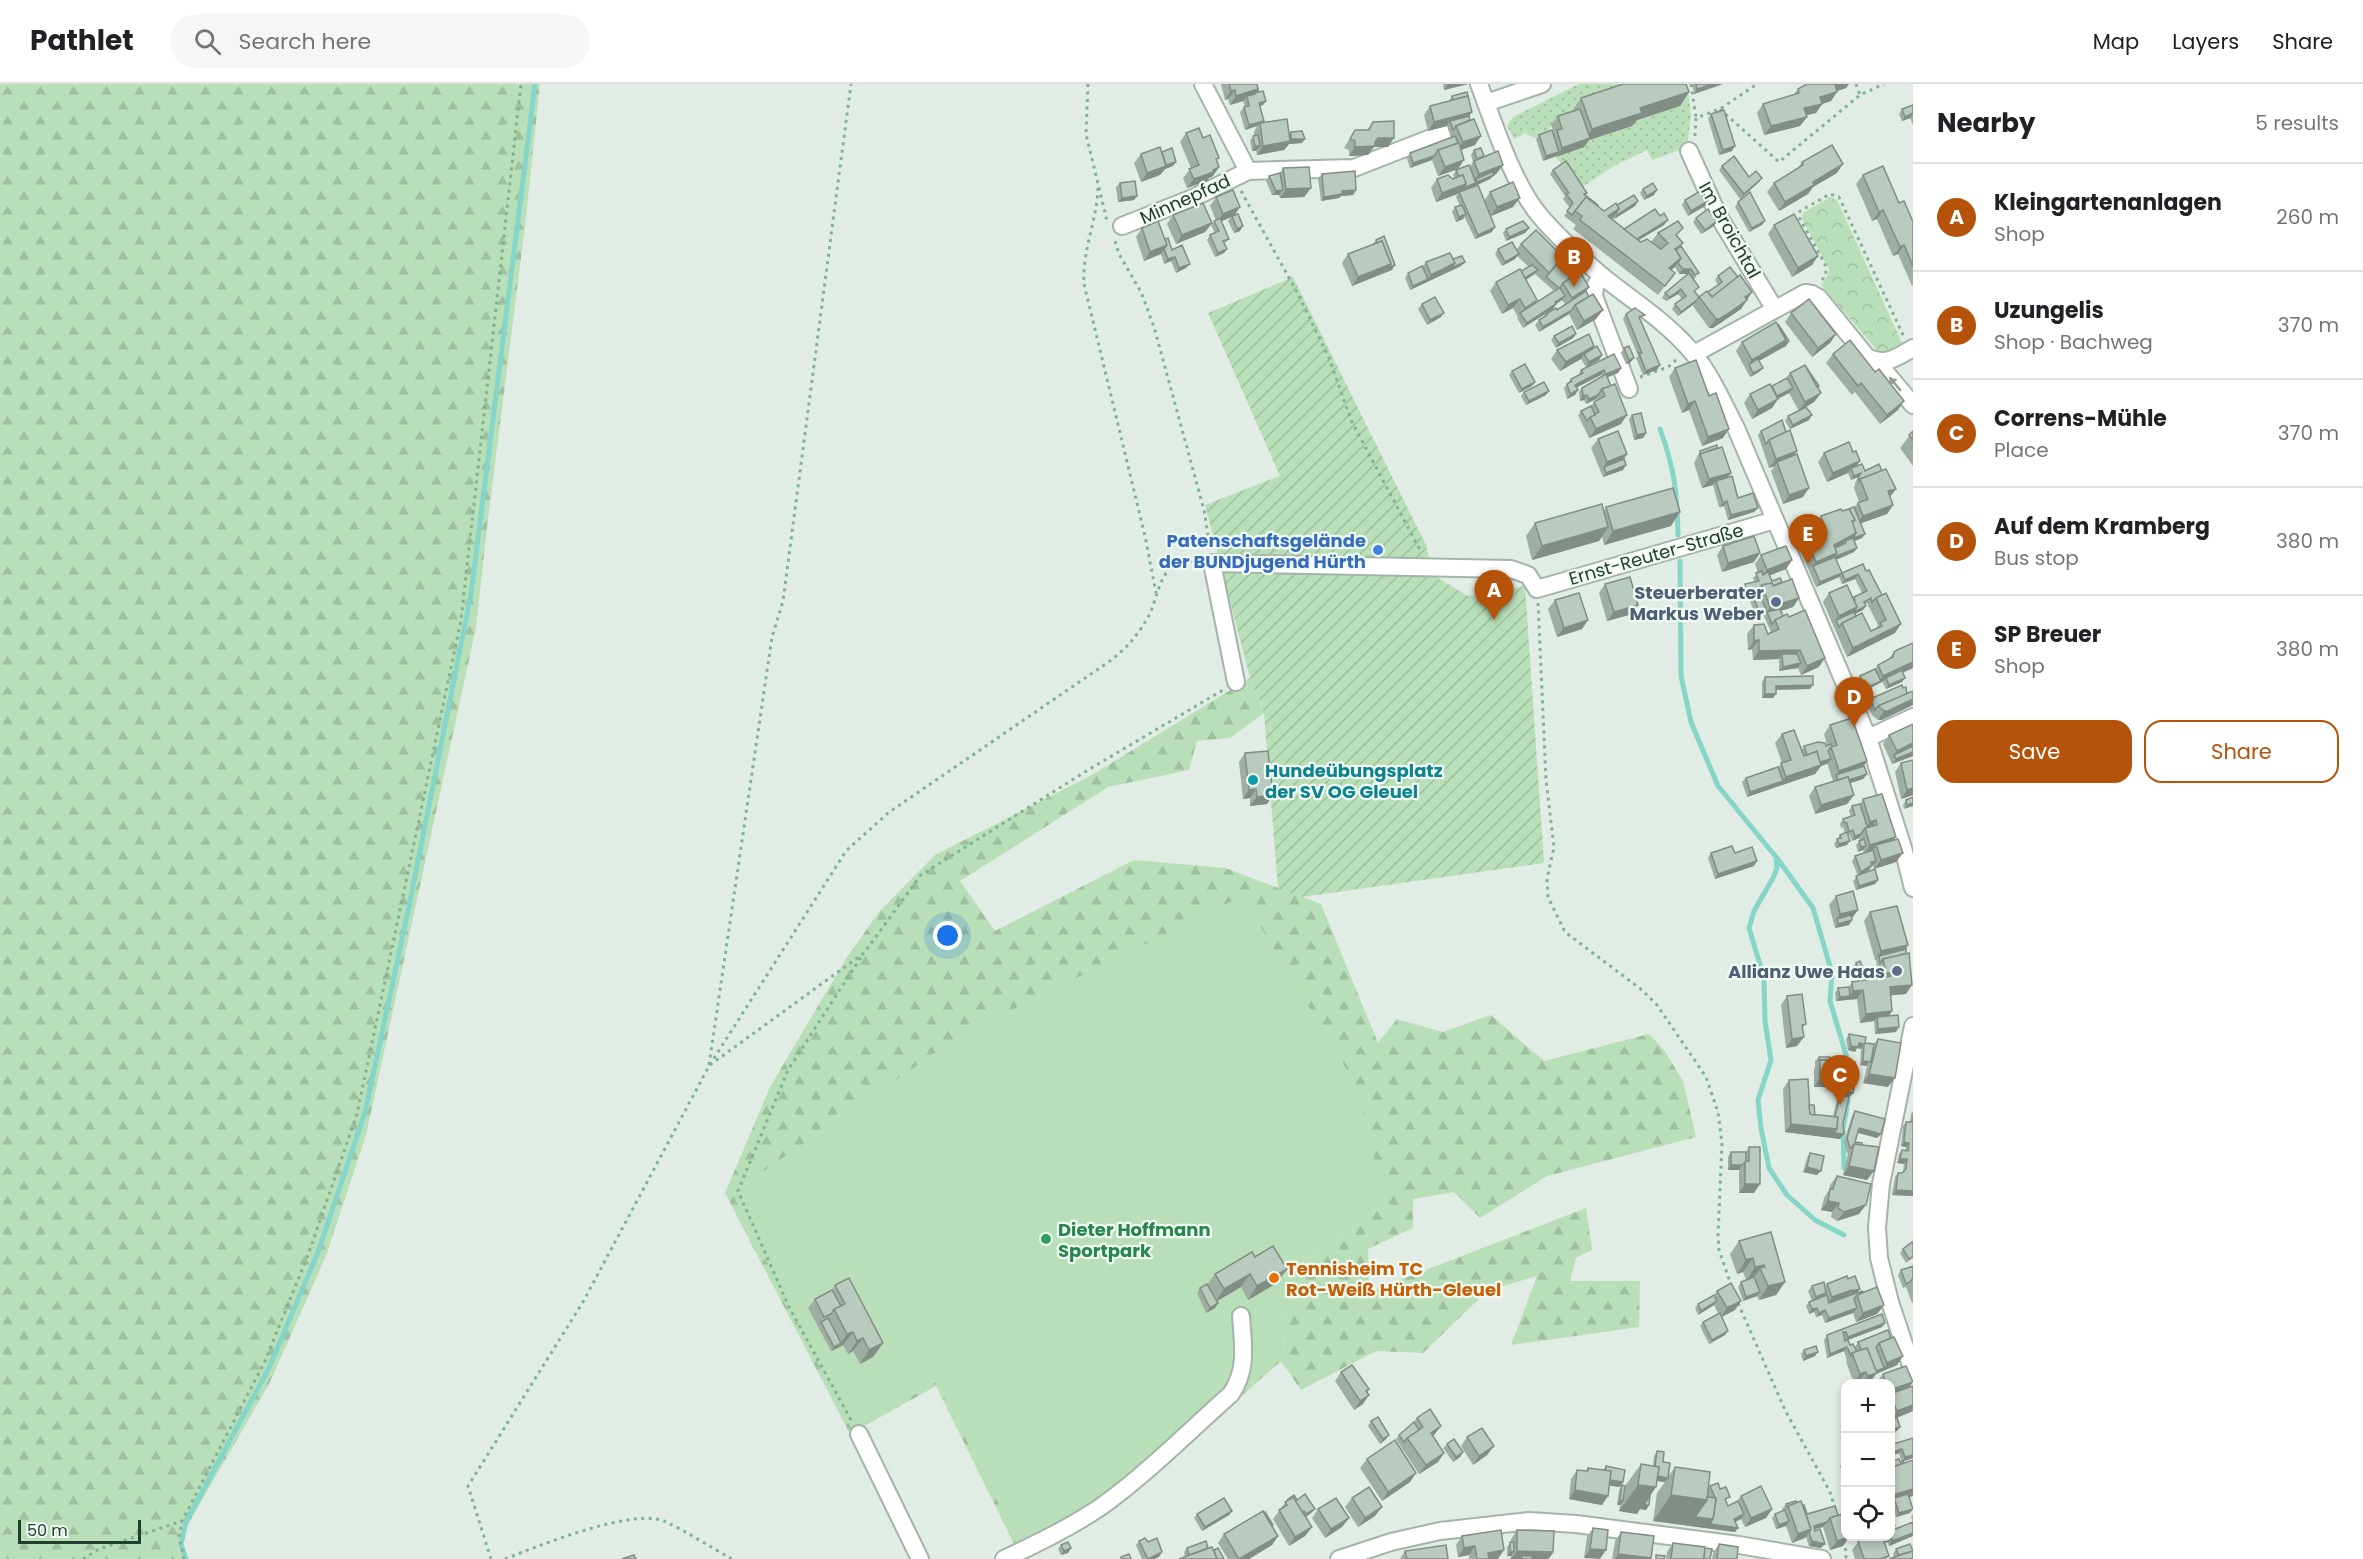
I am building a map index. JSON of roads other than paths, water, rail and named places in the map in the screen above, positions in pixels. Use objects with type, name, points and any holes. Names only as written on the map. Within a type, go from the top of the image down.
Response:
[{"type":"street","name":"Minnepfad","points":[[1203,84],[1242,174]]},
{"type":"street","points":[[1479,84],[1518,183],[1539,215],[1602,276],[1644,307],[1691,351],[1715,388],[1736,428],[1868,738],[1900,837],[1913,888]]},
{"type":"street","points":[[1474,121],[1488,108],[1542,84]]},
{"type":"street","name":"Minnepfad","points":[[1114,231],[1193,198],[1242,174],[1354,168],[1449,131]]},
{"type":"street","name":"Im Broichtal","points":[[1689,151],[1718,215],[1774,308]]},
{"type":"street","points":[[1602,276],[1595,286],[1594,296],[1628,385]]},
{"type":"street","points":[[1691,351],[1804,293],[1812,294],[1819,298],[1867,357],[1877,362],[1913,405]]},
{"type":"street","points":[[1877,362],[1888,362],[1911,349]]},
{"type":"street","name":"Ernst-Reuter-Straße","points":[[1236,682],[1212,563],[1511,569],[1528,575],[1537,589],[1775,520]]},
{"type":"street","points":[[1868,738],[1913,717]]},
{"type":"street","points":[[1913,1026],[1881,1184],[1877,1227],[1879,1258],[1890,1302],[1913,1371]]},
{"type":"street","points":[[1004,1559],[1054,1535],[1102,1505],[1142,1473],[1231,1394],[1240,1381],[1244,1364],[1241,1316]]},
{"type":"street","points":[[859,1434],[920,1559]]},
{"type":"street","points":[[1339,1559],[1391,1542],[1440,1531],[1529,1521],[1576,1524],[1739,1545],[1822,1559]]},
{"type":"waterway","points":[[186,1559],[181,1544],[186,1522],[269,1368],[318,1252],[365,1112],[408,911],[471,594],[535,84]]},
{"type":"waterway","points":[[1660,429],[1674,481],[1678,535]]},
{"type":"waterway","points":[[1680,561],[1681,676],[1691,722],[1718,786],[1776,857],[1777,868],[1754,911],[1749,928],[1764,978],[1765,1021],[1771,1060],[1758,1100],[1769,1168],[1787,1195],[1815,1220],[1844,1235]]},
{"type":"waterway","points":[[1777,858],[1813,908],[1832,973],[1830,1001],[1850,1068]]},
{"type":"waterway","points":[[1844,1168],[1843,1129],[1848,1101]]},
{"type":"place","name":"Uzungelis","points":[[1574,287]]},
{"type":"place","name":"Patenschaftsgelände der BUNDjugend Hürth","points":[[1378,550]]},
{"type":"place","name":"SP Breuer","points":[[1808,564]]},
{"type":"place","name":"Steuerberater Markus Weber","points":[[1776,602]]},
{"type":"place","name":"Kleingartenanlagen","points":[[1494,620]]},
{"type":"place","name":"Auf dem Kramberg","points":[[1854,727]]},
{"type":"place","name":"Hundeübungsplatz der SV OG Gleuel","points":[[1253,780]]},
{"type":"place","name":"Allianz Uwe Haas","points":[[1897,971]]},
{"type":"place","name":"Correns-Mühle","points":[[1840,1105]]},
{"type":"place","name":"Dieter Hoffmann Sportpark","points":[[1046,1239]]},
{"type":"place","name":"Tennisheim TC Rot-Weiß Hürth-Gleuel","points":[[1274,1278]]}]
